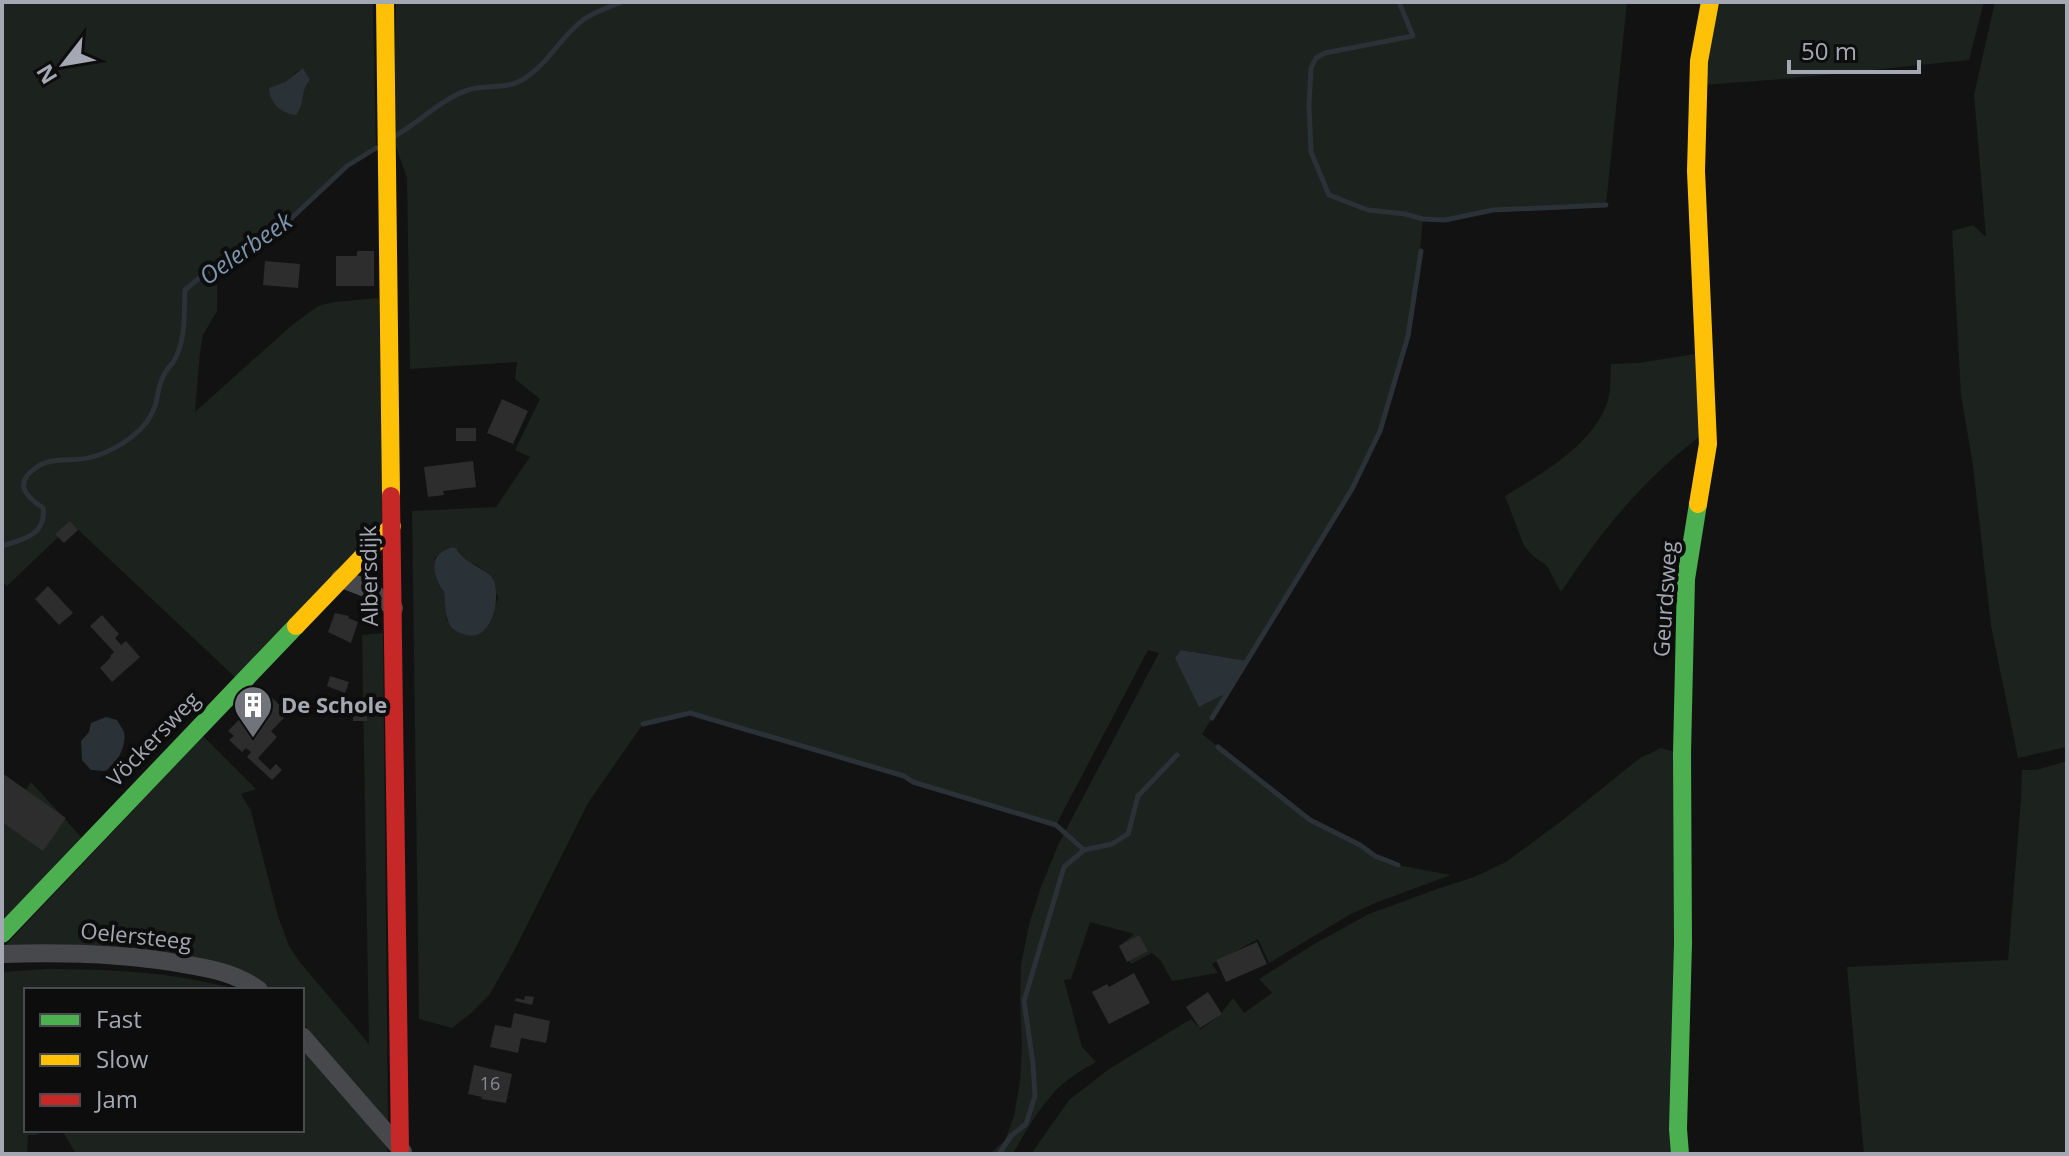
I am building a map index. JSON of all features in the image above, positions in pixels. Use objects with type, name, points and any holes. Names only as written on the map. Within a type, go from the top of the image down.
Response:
[{"type":"street","name":"Albersdijk","points":[[385,2],[402,1151]]},
{"type":"street","name":"Geurdsweg","points":[[1680,1154],[1686,579],[1708,444],[1696,171],[1696,97],[1710,2]]},
{"type":"street","name":"Vöckersweg","points":[[2,934],[392,526]]},
{"type":"street","points":[[340,578],[368,589],[394,608]]},
{"type":"street","name":"Oelersteeg","points":[[2,954],[69,952],[166,961],[221,970],[256,988]]},
{"type":"street","points":[[304,1038],[402,1151]]},
{"type":"shaded area","points":[[2,2],[373,2],[376,148],[347,166],[282,227],[217,267],[217,311],[203,335],[195,412],[291,326],[318,306],[379,298],[383,526],[237,679],[72,524],[7,586],[2,581]],"holes":[[[299,70],[304,86],[301,102],[276,86]]]},
{"type":"shaded area","points":[[396,2],[1627,2],[1606,205],[1493,210],[1462,218],[1423,219],[1408,336],[1380,431],[1352,489],[1248,661],[1181,650],[1199,707],[1229,692],[1202,734],[1310,820],[1375,856],[1398,865],[1451,875],[1349,915],[1269,963],[1258,939],[1212,964],[1218,973],[1172,981],[1161,961],[1152,953],[1131,964],[1119,946],[1134,934],[1090,922],[1071,979],[1064,980],[1082,1047],[1096,1062],[1056,1091],[1035,1117],[1013,1154],[990,1154],[1005,1140],[1014,1116],[1022,1047],[1021,964],[1041,887],[1059,843],[1159,653],[1148,650],[1056,825],[690,713],[643,724],[588,803],[490,994],[452,1028],[419,1019],[412,511],[496,507],[530,457],[515,450],[540,399],[515,379],[517,362],[410,369],[407,178],[393,138]],"holes":[[[458,549],[461,555],[487,573],[498,597],[496,604],[447,621],[444,592],[436,576],[435,557]]]},
{"type":"shaded area","points":[[1720,2],[1984,2],[1969,60],[1701,85]]},
{"type":"shaded area","points":[[1995,2],[2067,2],[2067,747],[2018,758],[1991,626],[1973,465],[1961,395],[1952,231],[1973,225],[1986,237],[1974,95]]},
{"type":"shaded area","points":[[303,68],[310,80],[299,111],[296,115],[290,114],[274,103],[269,88],[285,82]]},
{"type":"shaded area","points":[[1695,354],[1700,436],[1659,471],[1624,508],[1561,592],[1547,566],[1524,546],[1505,496],[1567,455],[1594,428],[1609,396],[1611,364]]},
{"type":"shaded area","points":[[453,547],[466,560],[491,576],[496,589],[492,619],[481,633],[473,636],[463,634],[450,625],[444,592],[435,573],[438,556]]},
{"type":"shaded area","points":[[383,633],[388,1126],[304,1024],[304,988],[268,988],[251,979],[2,949],[203,736],[256,789],[241,794],[251,811],[278,916],[289,946],[369,1044],[362,635]]},
{"type":"shaded area","points":[[1181,650],[1248,661],[1229,692],[1199,707],[1175,658]]},
{"type":"shaded area","points":[[106,717],[117,720],[123,731],[122,749],[109,769],[91,770],[82,760],[81,741],[89,732],[91,723]]},
{"type":"shaded area","points":[[1661,748],[1678,753],[1677,1154],[1031,1154],[1069,1100],[1109,1069],[1191,1019],[1201,1029],[1220,1015],[1233,998],[1244,1013],[1272,993],[1259,979],[1369,914],[1474,877],[1506,862],[1640,758]]},
{"type":"shaded area","points":[[2067,761],[2067,1154],[1864,1154],[1847,967],[2008,960],[2022,770],[2036,770]]},
{"type":"shaded area","points":[[31,782],[84,840],[2,924],[2,822]]},
{"type":"shaded area","points":[[46,969],[143,973],[231,988],[24,988],[24,1132],[43,1132],[28,1135],[27,1154],[2,1154],[2,972]]},
{"type":"shaded area","points":[[304,1048],[387,1148],[387,1154],[76,1154],[63,1132],[304,1132]]},
{"type":"building","points":[[357,251],[374,251],[374,286],[336,286],[336,256],[357,256]]},
{"type":"building","points":[[265,261],[300,264],[298,288],[263,285]]},
{"type":"building","points":[[502,399],[528,411],[513,444],[487,433]]},
{"type":"building","points":[[456,428],[476,428],[476,441],[456,441]]},
{"type":"building","points":[[473,461],[476,487],[443,491],[444,495],[428,497],[424,467]]},
{"type":"building","points":[[70,521],[78,530],[64,543],[55,534]]},
{"type":"building","points":[[48,586],[73,613],[59,625],[35,599]]},
{"type":"building","points":[[335,613],[358,622],[351,643],[328,632]]},
{"type":"building","points":[[102,615],[119,634],[115,638],[121,645],[126,641],[140,657],[112,682],[100,668],[114,652],[90,626]]},
{"type":"building","points":[[330,676],[349,682],[345,693],[327,686]]},
{"type":"building","name":"De Schole","points":[[261,697],[266,701],[271,697],[283,708],[279,713],[284,718],[271,731],[277,737],[258,758],[270,770],[276,764],[282,770],[272,780],[247,757],[251,752],[246,748],[242,752],[229,740],[234,736],[228,731]]},
{"type":"building","points":[[353,704],[367,704],[367,721],[353,721]]},
{"type":"building","points":[[2,773],[66,818],[43,851],[2,822]]},
{"type":"building","points":[[1139,935],[1148,951],[1127,962],[1119,946]]},
{"type":"building","points":[[1257,942],[1267,964],[1226,982],[1216,960]]},
{"type":"building","points":[[1134,973],[1150,1003],[1109,1024],[1092,992],[1107,984],[1109,987]]},
{"type":"building","points":[[1208,992],[1222,1014],[1200,1028],[1186,1007]]},
{"type":"building","points":[[525,996],[534,997],[532,1005],[515,1001],[516,998],[524,1000]]},
{"type":"building","points":[[514,1013],[550,1021],[546,1043],[521,1038],[518,1053],[490,1047],[495,1025],[511,1028]]},
{"type":"building","points":[[474,1065],[512,1074],[506,1103],[468,1094]]},
{"type":"waterway","name":"Oelerbeek","points":[[395,136],[459,94],[522,80],[539,67],[583,20],[622,2]]},
{"type":"waterway","points":[[1399,2],[1413,36],[1325,53],[1316,58],[1311,68],[1311,152],[1329,195],[1368,210],[1445,220],[1493,210],[1606,205]]},
{"type":"waterway","name":"Oelerbeek","points":[[2,546],[32,534],[41,524],[43,508],[24,489],[25,478],[37,467],[105,453],[123,443],[146,423],[155,406],[161,380],[179,349],[184,324],[185,290],[205,273],[282,227],[347,166],[376,148]]},
{"type":"waterway","points":[[1212,718],[1352,489],[1380,431],[1408,336],[1421,251]]},
{"type":"waterway","points":[[643,724],[690,713],[1056,825],[1084,850],[1112,844],[1128,834],[1138,796],[1177,755]]},
{"type":"waterway","points":[[1218,747],[1310,820],[1375,856],[1398,865]]},
{"type":"waterway","points":[[999,1154],[1011,1136],[1026,1124],[1035,1096],[1024,1001],[1064,867],[1084,850]]},
{"type":"traffic: fast","points":[[1680,1154],[1686,579],[1698,504]]},
{"type":"traffic: fast","points":[[2,934],[296,626]]},
{"type":"traffic: slow","points":[[385,2],[391,496]]},
{"type":"traffic: slow","points":[[1698,504],[1708,444],[1696,171],[1699,61],[1710,2]]},
{"type":"traffic: slow","points":[[296,626],[392,526]]},
{"type":"traffic: jam","points":[[391,496],[400,1149]]},
{"type":"place","name":"De Schole","points":[[253,739]]}]
